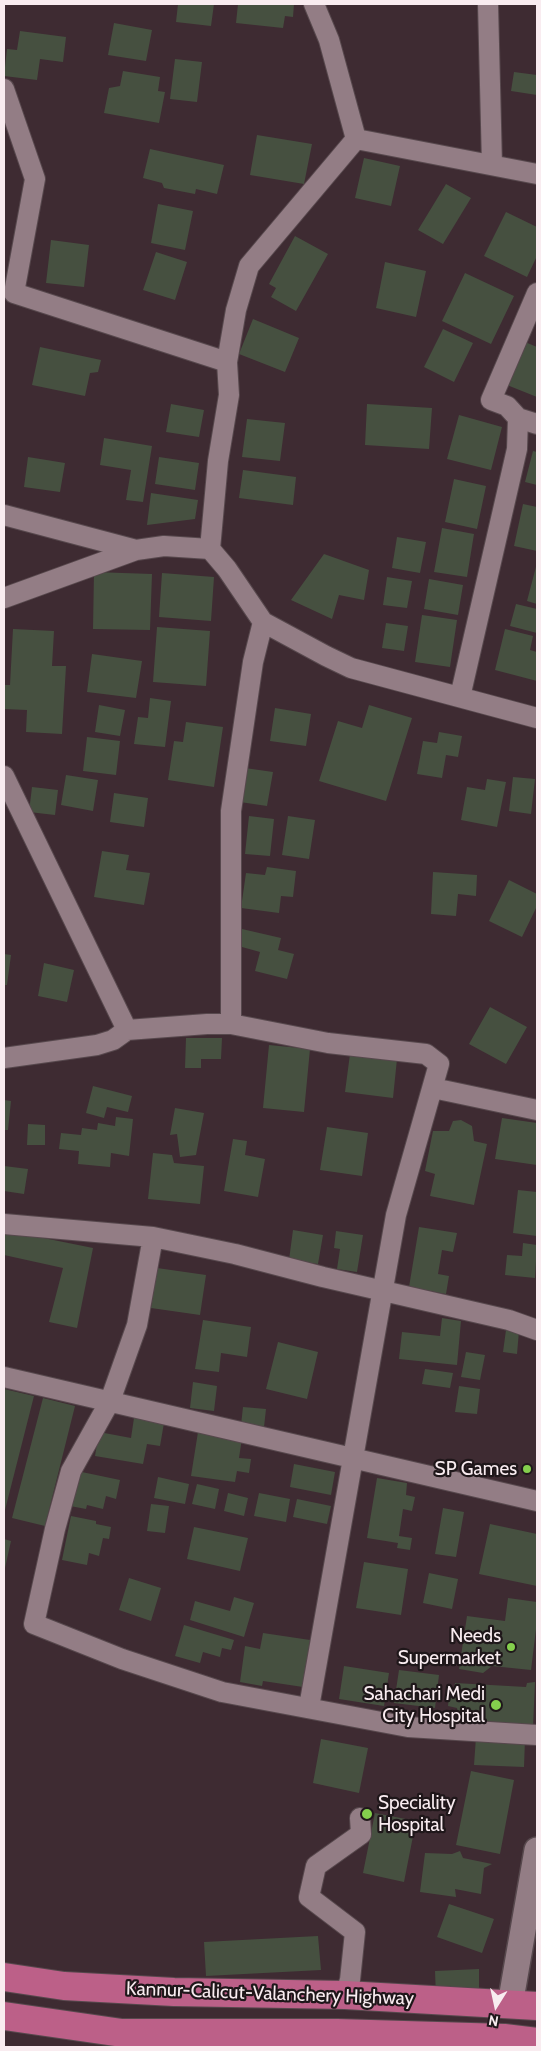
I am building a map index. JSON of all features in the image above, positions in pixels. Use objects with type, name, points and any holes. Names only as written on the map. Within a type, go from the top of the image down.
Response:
[{"type":"highway","name":"Kannur-Calicut-Valanchery Highway","points":[[4,1977],[64,1986],[174,1992],[346,1996],[537,2006]]},
{"type":"highway","points":[[504,2038],[510,2005]]},
{"type":"highway","name":"Kannur-Calicut-Valanchery Highway","points":[[4,2016],[120,2040],[337,2033],[504,2038],[537,2042]]},
{"type":"street","points":[[314,4],[329,40],[356,139]]},
{"type":"street","points":[[488,4],[492,165]]},
{"type":"street","points":[[4,89],[35,179],[14,293],[227,362]]},
{"type":"street","points":[[356,139],[537,174]]},
{"type":"street","points":[[356,139],[249,266],[236,310],[227,362],[229,395],[218,461],[210,549],[227,569],[239,591],[262,622],[351,668],[537,718]]},
{"type":"street","points":[[537,293],[491,400],[507,406],[518,418],[537,424]]},
{"type":"street","points":[[460,697],[517,449],[518,418]]},
{"type":"street","points":[[4,515],[136,550]]},
{"type":"street","points":[[4,598],[136,550],[164,546],[210,549]]},
{"type":"street","points":[[230,1024],[231,811],[253,662],[262,622]]},
{"type":"street","points":[[4,776],[127,1030]]},
{"type":"street","points":[[4,1058],[97,1045],[113,1040],[127,1030],[159,1026],[230,1024],[328,1042],[426,1054],[440,1064],[396,1215],[308,1707]]},
{"type":"street","points":[[433,1088],[537,1110]]},
{"type":"street","points":[[4,1224],[153,1237],[235,1254],[323,1278],[509,1320],[537,1330]]},
{"type":"street","points":[[153,1237],[137,1325],[110,1401],[71,1471],[55,1529],[34,1624],[122,1659],[222,1692],[408,1727],[537,1735]]},
{"type":"street","points":[[4,1377],[537,1501]]},
{"type":"street","points":[[346,1996],[350,1980],[355,1932],[309,1897],[316,1866],[361,1834],[360,1818]]},
{"type":"street","points":[[510,2005],[537,1850]]},
{"type":"building","points":[[178,4],[214,4],[211,26],[176,22]]},
{"type":"building","points":[[238,4],[294,4],[293,17],[285,16],[283,28],[236,23]]},
{"type":"building","points":[[114,23],[152,30],[146,61],[108,55]]},
{"type":"building","points":[[20,31],[66,37],[63,62],[40,59],[37,80],[4,76],[7,49],[17,50]]},
{"type":"building","points":[[175,59],[202,62],[197,102],[170,99]]},
{"type":"building","points":[[123,71],[160,77],[158,91],[165,92],[159,123],[104,113],[109,88],[120,86]]},
{"type":"building","points":[[514,72],[537,75],[537,95],[511,91]]},
{"type":"building","points":[[257,135],[312,144],[304,184],[250,175]]},
{"type":"building","points":[[150,149],[224,165],[217,194],[196,189],[195,194],[164,188],[162,183],[143,178]]},
{"type":"building","points":[[364,158],[400,166],[391,206],[355,198]]},
{"type":"building","points":[[446,184],[471,198],[443,244],[418,230]]},
{"type":"building","points":[[158,204],[193,211],[185,250],[151,243]]},
{"type":"building","points":[[506,212],[537,227],[537,256],[527,277],[484,256]]},
{"type":"building","points":[[295,236],[328,254],[296,311],[271,297],[276,288],[269,284]]},
{"type":"building","points":[[51,240],[89,245],[84,287],[46,283]]},
{"type":"building","points":[[156,252],[187,262],[175,300],[143,290]]},
{"type":"building","points":[[385,262],[426,271],[416,317],[376,308]]},
{"type":"building","points":[[465,273],[514,296],[491,344],[442,321]]},
{"type":"building","points":[[253,319],[299,338],[285,372],[239,354]]},
{"type":"building","points":[[443,329],[473,343],[454,382],[424,367]]},
{"type":"building","points":[[525,342],[537,347],[537,397],[507,385]]},
{"type":"building","points":[[40,347],[101,360],[98,372],[90,373],[85,396],[32,385]]},
{"type":"building","points":[[171,404],[204,410],[199,437],[166,432]]},
{"type":"building","points":[[367,404],[432,408],[429,449],[365,445]]},
{"type":"building","points":[[459,415],[502,427],[491,470],[447,459]]},
{"type":"building","points":[[247,419],[285,423],[280,461],[242,457]]},
{"type":"building","points":[[104,438],[152,446],[143,502],[126,500],[131,470],[100,465]]},
{"type":"building","points":[[533,451],[537,452],[537,485],[525,482]]},
{"type":"building","points":[[28,457],[65,463],[60,492],[24,487]]},
{"type":"building","points":[[159,457],[199,463],[195,490],[155,484]]},
{"type":"building","points":[[243,470],[296,477],[293,505],[239,498]]},
{"type":"building","points":[[454,479],[486,486],[477,529],[445,522]]},
{"type":"building","points":[[151,493],[198,500],[195,519],[147,525]]},
{"type":"building","points":[[523,504],[537,507],[537,551],[514,546]]},
{"type":"building","points":[[442,528],[474,534],[467,577],[434,572]]},
{"type":"building","points":[[397,537],[426,542],[420,573],[392,568]]},
{"type":"building","points":[[324,554],[369,570],[364,600],[339,595],[332,619],[291,600]]},
{"type":"building","points":[[537,563],[537,604],[527,601]]},
{"type":"building","points":[[94,572],[152,574],[150,630],[93,629]]},
{"type":"building","points":[[162,573],[214,577],[211,621],[159,617]]},
{"type":"building","points":[[387,577],[412,581],[407,608],[383,605]]},
{"type":"building","points":[[429,579],[463,585],[458,615],[424,609]]},
{"type":"building","points":[[516,604],[537,609],[537,633],[510,626]]},
{"type":"building","points":[[422,615],[457,620],[450,667],[415,662]]},
{"type":"building","points":[[386,623],[408,626],[404,651],[382,648]]},
{"type":"building","points":[[157,627],[210,631],[206,686],[153,682]]},
{"type":"building","points":[[13,629],[54,631],[52,666],[66,666],[62,734],[26,732],[27,710],[4,709],[4,685],[10,685]]},
{"type":"building","points":[[505,629],[533,636],[530,650],[537,652],[537,681],[495,670]]},
{"type":"building","points":[[92,654],[142,661],[136,698],[87,692]]},
{"type":"building","points":[[150,698],[171,701],[165,747],[134,744],[138,717],[148,718]]},
{"type":"building","points":[[99,705],[125,710],[120,736],[95,732]]},
{"type":"building","points":[[369,705],[412,718],[386,801],[319,781],[338,721],[362,728]]},
{"type":"building","points":[[275,708],[311,714],[306,746],[270,741]]},
{"type":"building","points":[[186,722],[223,727],[214,787],[168,780],[174,741],[183,742]]},
{"type":"building","points":[[439,732],[462,736],[458,757],[446,755],[442,778],[417,774],[423,741],[437,743]]},
{"type":"building","points":[[87,737],[120,741],[116,775],[83,771]]},
{"type":"building","points":[[245,768],[273,772],[267,806],[240,802]]},
{"type":"building","points":[[66,775],[98,780],[93,811],[61,805]]},
{"type":"building","points":[[513,777],[535,779],[531,814],[509,811]]},
{"type":"building","points":[[487,779],[506,782],[497,827],[461,820],[467,787],[485,790]]},
{"type":"building","points":[[32,787],[58,790],[55,815],[29,812]]},
{"type":"building","points":[[114,793],[148,798],[144,827],[110,822]]},
{"type":"building","points":[[249,816],[274,819],[270,856],[245,854]]},
{"type":"building","points":[[288,816],[315,820],[309,859],[282,855]]},
{"type":"building","points":[[102,851],[129,855],[126,870],[150,873],[144,905],[94,897]]},
{"type":"building","points":[[267,867],[296,871],[293,897],[281,896],[279,913],[241,908],[246,873],[265,875]]},
{"type":"building","points":[[433,872],[477,875],[476,896],[458,894],[456,916],[431,914]]},
{"type":"building","points":[[509,880],[537,894],[537,906],[522,937],[489,921]]},
{"type":"building","points":[[242,929],[281,938],[278,950],[294,954],[287,979],[255,971],[260,952],[242,947]]},
{"type":"building","points":[[4,954],[11,955],[7,985],[4,985]]},
{"type":"building","points":[[44,963],[74,970],[67,1002],[38,996]]},
{"type":"building","points":[[490,1007],[527,1027],[506,1064],[469,1044]]},
{"type":"building","points":[[186,1038],[222,1038],[221,1059],[201,1059],[201,1068],[185,1068]]},
{"type":"building","points":[[269,1045],[310,1049],[304,1112],[263,1108]]},
{"type":"building","points":[[350,1054],[397,1059],[393,1098],[345,1092]]},
{"type":"building","points":[[93,1086],[132,1096],[128,1112],[107,1107],[104,1118],[86,1113]]},
{"type":"building","points":[[4,1100],[11,1101],[8,1130],[4,1130]]},
{"type":"building","points":[[175,1108],[204,1113],[196,1155],[180,1157],[177,1134],[170,1135]]},
{"type":"building","points":[[116,1117],[133,1119],[129,1156],[111,1153],[110,1167],[78,1164],[79,1151],[59,1149],[61,1133],[81,1135],[82,1128],[97,1130],[98,1123],[115,1126]]},
{"type":"building","points":[[502,1118],[537,1123],[537,1165],[495,1159]]},
{"type":"building","points":[[461,1120],[472,1126],[474,1141],[487,1144],[474,1205],[430,1196],[435,1174],[425,1171],[433,1131],[449,1131],[453,1121]]},
{"type":"building","points":[[28,1124],[45,1125],[45,1145],[27,1145]]},
{"type":"building","points":[[327,1127],[368,1133],[362,1176],[320,1170]]},
{"type":"building","points":[[233,1139],[247,1141],[245,1155],[265,1159],[258,1197],[224,1191]]},
{"type":"building","points":[[153,1153],[172,1155],[174,1163],[204,1166],[200,1204],[148,1199]]},
{"type":"building","points":[[4,1166],[28,1169],[24,1194],[4,1191]]},
{"type":"building","points":[[518,1190],[537,1192],[537,1236],[513,1233]]},
{"type":"building","points":[[419,1227],[457,1233],[453,1252],[442,1250],[438,1274],[449,1276],[446,1294],[409,1287]]},
{"type":"building","points":[[4,1230],[93,1248],[77,1328],[49,1322],[63,1268],[4,1255]]},
{"type":"building","points":[[293,1230],[323,1235],[318,1264],[289,1260]]},
{"type":"building","points":[[336,1231],[363,1235],[357,1272],[337,1269],[340,1249],[334,1248]]},
{"type":"building","points":[[523,1243],[537,1245],[535,1278],[505,1275],[507,1255],[522,1256]]},
{"type":"building","points":[[157,1268],[206,1275],[200,1315],[151,1308]]},
{"type":"building","points":[[442,1318],[461,1321],[457,1365],[399,1359],[402,1332],[440,1336]]},
{"type":"building","points":[[203,1320],[251,1327],[247,1357],[221,1353],[219,1372],[195,1369]]},
{"type":"building","points":[[506,1330],[519,1331],[517,1354],[503,1352]]},
{"type":"building","points":[[278,1342],[318,1352],[307,1399],[266,1389]]},
{"type":"building","points":[[466,1352],[485,1355],[480,1380],[461,1377]]},
{"type":"building","points":[[425,1369],[453,1373],[450,1388],[422,1384]]},
{"type":"building","points":[[193,1382],[217,1386],[214,1411],[190,1408]]},
{"type":"building","points":[[459,1386],[480,1389],[477,1414],[455,1412]]},
{"type":"building","points":[[4,1389],[34,1396],[4,1514]]},
{"type":"building","points":[[43,1398],[75,1406],[45,1526],[12,1518]]},
{"type":"building","points":[[243,1407],[266,1409],[264,1427],[241,1425]]},
{"type":"building","points":[[134,1418],[164,1423],[160,1446],[147,1444],[143,1464],[95,1456],[99,1432],[131,1438]]},
{"type":"building","points":[[198,1432],[242,1438],[239,1458],[251,1459],[249,1473],[237,1471],[235,1482],[191,1476]]},
{"type":"building","points":[[294,1464],[335,1472],[331,1495],[290,1487]]},
{"type":"building","points":[[77,1471],[120,1480],[116,1499],[106,1496],[103,1509],[87,1505],[86,1509],[70,1506]]},
{"type":"building","points":[[158,1477],[189,1484],[185,1504],[154,1498]]},
{"type":"building","points":[[377,1478],[407,1483],[406,1495],[415,1497],[412,1511],[403,1509],[399,1536],[412,1538],[410,1550],[397,1548],[398,1543],[367,1538]]},
{"type":"building","points":[[197,1484],[219,1489],[215,1509],[192,1504]]},
{"type":"building","points":[[228,1493],[248,1498],[244,1516],[224,1511]]},
{"type":"building","points":[[259,1493],[290,1499],[286,1522],[254,1516]]},
{"type":"building","points":[[297,1499],[331,1506],[327,1524],[293,1517]]},
{"type":"building","points":[[151,1504],[169,1506],[165,1533],[147,1531]]},
{"type":"building","points":[[443,1508],[464,1512],[456,1557],[435,1554]]},
{"type":"building","points":[[71,1516],[96,1521],[96,1524],[111,1527],[109,1539],[103,1538],[99,1556],[89,1553],[87,1565],[62,1560]]},
{"type":"building","points":[[490,1524],[537,1534],[537,1586],[479,1574]]},
{"type":"building","points":[[194,1527],[248,1538],[240,1571],[187,1559]]},
{"type":"building","points":[[4,1539],[11,1541],[5,1568],[4,1568]]},
{"type":"building","points":[[364,1562],[408,1569],[401,1615],[356,1608]]},
{"type":"building","points":[[429,1573],[458,1579],[452,1609],[423,1603]]},
{"type":"building","points":[[129,1578],[161,1588],[151,1621],[119,1610]]},
{"type":"building","points":[[234,1597],[254,1603],[244,1637],[190,1620],[195,1601],[230,1611]]},
{"type":"building","points":[[508,1598],[537,1602],[537,1621],[531,1670],[492,1666],[483,1673],[459,1669],[467,1616],[505,1621]]},
{"type":"building","points":[[184,1625],[234,1640],[231,1650],[222,1648],[220,1657],[203,1652],[200,1663],[175,1656]]},
{"type":"building","points":[[263,1633],[310,1640],[303,1687],[263,1681],[262,1686],[240,1682],[245,1646],[260,1649]]},
{"type":"building","points":[[344,1666],[389,1673],[384,1706],[339,1699]]},
{"type":"building","points":[[399,1670],[439,1675],[435,1708],[394,1703]]},
{"type":"building","points":[[535,1682],[533,1727],[459,1721],[457,1708],[448,1706],[449,1695],[453,1695],[455,1683],[526,1687],[527,1683]]},
{"type":"building","points":[[476,1737],[525,1739],[524,1767],[474,1765]]},
{"type":"building","points":[[321,1739],[368,1748],[359,1793],[313,1783]]},
{"type":"building","points":[[471,1771],[514,1780],[500,1854],[456,1845]]},
{"type":"building","points":[[375,1813],[416,1821],[404,1882],[363,1873]]},
{"type":"building","points":[[460,1851],[463,1858],[492,1864],[484,1868],[481,1894],[455,1889],[456,1897],[420,1892],[425,1853],[452,1854]]},
{"type":"building","points":[[449,1904],[494,1919],[482,1953],[437,1937]]},
{"type":"building","points":[[318,1936],[321,1970],[206,1976],[204,1942]]},
{"type":"building","points":[[479,1969],[479,1994],[436,1997],[435,1971]]},
{"type":"place","name":"SP Games","points":[[527,1469]]},
{"type":"place","name":"Needs Supermarket","points":[[511,1647]]},
{"type":"place","name":"Sahachari Medi City Hospital","points":[[496,1705]]},
{"type":"place","name":"Speciality Hospital","points":[[367,1814]]}]
